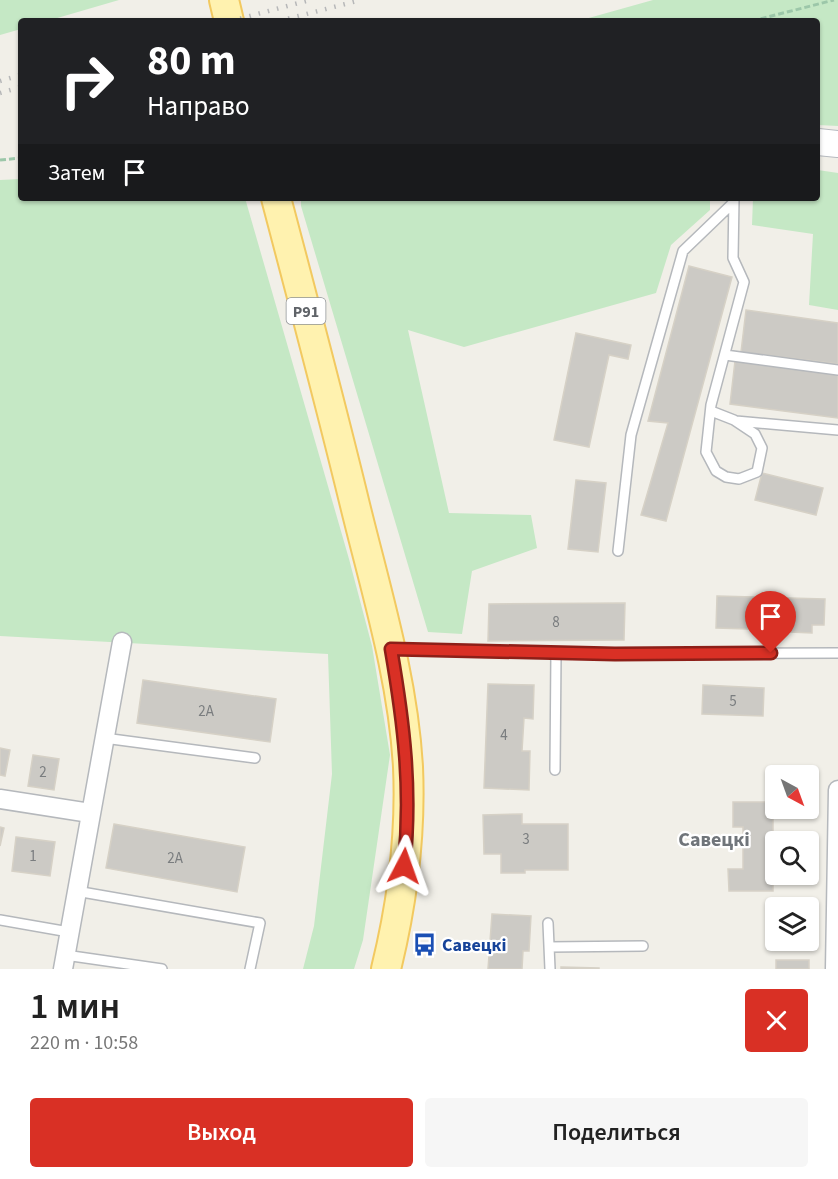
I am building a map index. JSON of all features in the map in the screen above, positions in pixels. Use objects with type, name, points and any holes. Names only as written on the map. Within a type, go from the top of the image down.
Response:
[{"type":"main road","points":[[224,0],[228,18]]},
{"type":"main road","name":"Р91","points":[[277,201],[319,359],[391,649],[401,705],[408,779],[406,847],[398,924],[386,969]]},
{"type":"street","points":[[820,142],[838,144]]},
{"type":"street","points":[[64,962],[122,642]]},
{"type":"street","points":[[835,969],[838,790]]},
{"type":"street","points":[[0,799],[90,813]]},
{"type":"lane","points":[[618,551],[631,435],[683,251],[733,201]]},
{"type":"lane","points":[[711,411],[734,420],[755,434],[762,448],[757,472],[739,479],[726,477],[716,471],[706,452],[711,411],[744,282],[733,258],[734,201]]},
{"type":"lane","points":[[724,355],[838,370]]},
{"type":"lane","points":[[734,420],[838,429]]},
{"type":"lane","points":[[391,649],[556,653],[838,653]]},
{"type":"lane","points":[[555,770],[556,653]]},
{"type":"lane","points":[[105,738],[255,758]]},
{"type":"lane","points":[[76,891],[260,922],[250,969]]},
{"type":"lane","points":[[0,920],[69,932]]},
{"type":"lane","points":[[548,923],[550,969]]},
{"type":"lane","points":[[549,947],[643,946]]},
{"type":"lane","points":[[64,962],[162,969]]},
{"type":"path","points":[[764,18],[834,0]]},
{"type":"path","points":[[0,160],[18,158]]},
{"type":"green space","points":[[0,0],[119,0],[57,18],[18,18],[18,30],[0,35]]},
{"type":"green space","points":[[653,0],[838,0],[838,126],[820,125],[820,18],[589,18]]},
{"type":"green space","points":[[820,170],[838,173],[838,310],[809,305],[813,234],[752,225],[753,201],[820,201]]},
{"type":"green space","points":[[18,179],[18,201],[246,201],[372,646],[390,755],[363,940],[354,969],[303,969],[314,926],[332,774],[328,654],[0,636],[0,180]]},
{"type":"green space","points":[[301,201],[710,201],[710,210],[671,245],[656,293],[464,347],[408,330],[449,513],[531,515],[537,548],[472,571],[462,634],[428,632]]},
{"type":"building","points":[[689,266],[732,277],[666,521],[641,515],[668,423],[648,421]]},
{"type":"building","points":[[746,310],[838,323],[838,364],[741,352]]},
{"type":"building","points":[[576,333],[631,345],[628,359],[609,355],[589,447],[554,440]]},
{"type":"building","points":[[735,361],[838,375],[838,418],[730,404]]},
{"type":"building","points":[[762,473],[823,488],[816,515],[755,500]]},
{"type":"building","points":[[576,480],[606,483],[598,552],[568,549]]},
{"type":"building","points":[[717,596],[825,599],[824,625],[812,625],[812,633],[790,632],[790,624],[782,624],[781,630],[716,628]]},
{"type":"building","points":[[625,603],[624,640],[488,641],[489,604]]},
{"type":"building","points":[[143,680],[276,699],[270,742],[137,723]]},
{"type":"building","points":[[488,684],[534,685],[533,719],[524,718],[522,751],[530,751],[529,790],[484,788]]},
{"type":"building","points":[[703,685],[764,688],[763,716],[702,714]]},
{"type":"building","points":[[0,748],[10,750],[5,776],[0,775]]},
{"type":"building","points":[[33,755],[59,759],[54,790],[28,786]]},
{"type":"building","points":[[733,802],[765,802],[765,819],[773,819],[773,831],[765,831],[765,885],[773,885],[773,891],[729,891],[728,869],[743,869],[743,827],[733,827]]},
{"type":"building","points":[[522,814],[522,824],[568,824],[568,870],[525,870],[525,873],[501,873],[501,854],[484,854],[483,815]]},
{"type":"building","points":[[114,824],[245,847],[237,892],[106,868]]},
{"type":"building","points":[[0,827],[4,828],[0,846]]},
{"type":"building","points":[[16,837],[55,842],[50,876],[12,871]]},
{"type":"building","points":[[492,914],[531,916],[529,951],[523,951],[522,969],[488,969]]},
{"type":"building","points":[[776,960],[809,960],[809,969],[776,969]]},
{"type":"building","points":[[561,967],[599,968],[599,969],[561,969]]},
{"type":"railway","points":[[242,18],[310,0]]},
{"type":"railway","points":[[291,18],[361,0]]},
{"type":"railway","points":[[0,81],[18,76]]},
{"type":"railway","points":[[0,93],[18,88]]},
{"type":"place","name":"Савецкі","points":[[424,945]]},
{"type":"district","name":"Савецкі","points":[[714,839]]},
{"type":"route","points":[[404,866],[408,767],[401,705],[391,649],[615,654],[771,653]]}]
